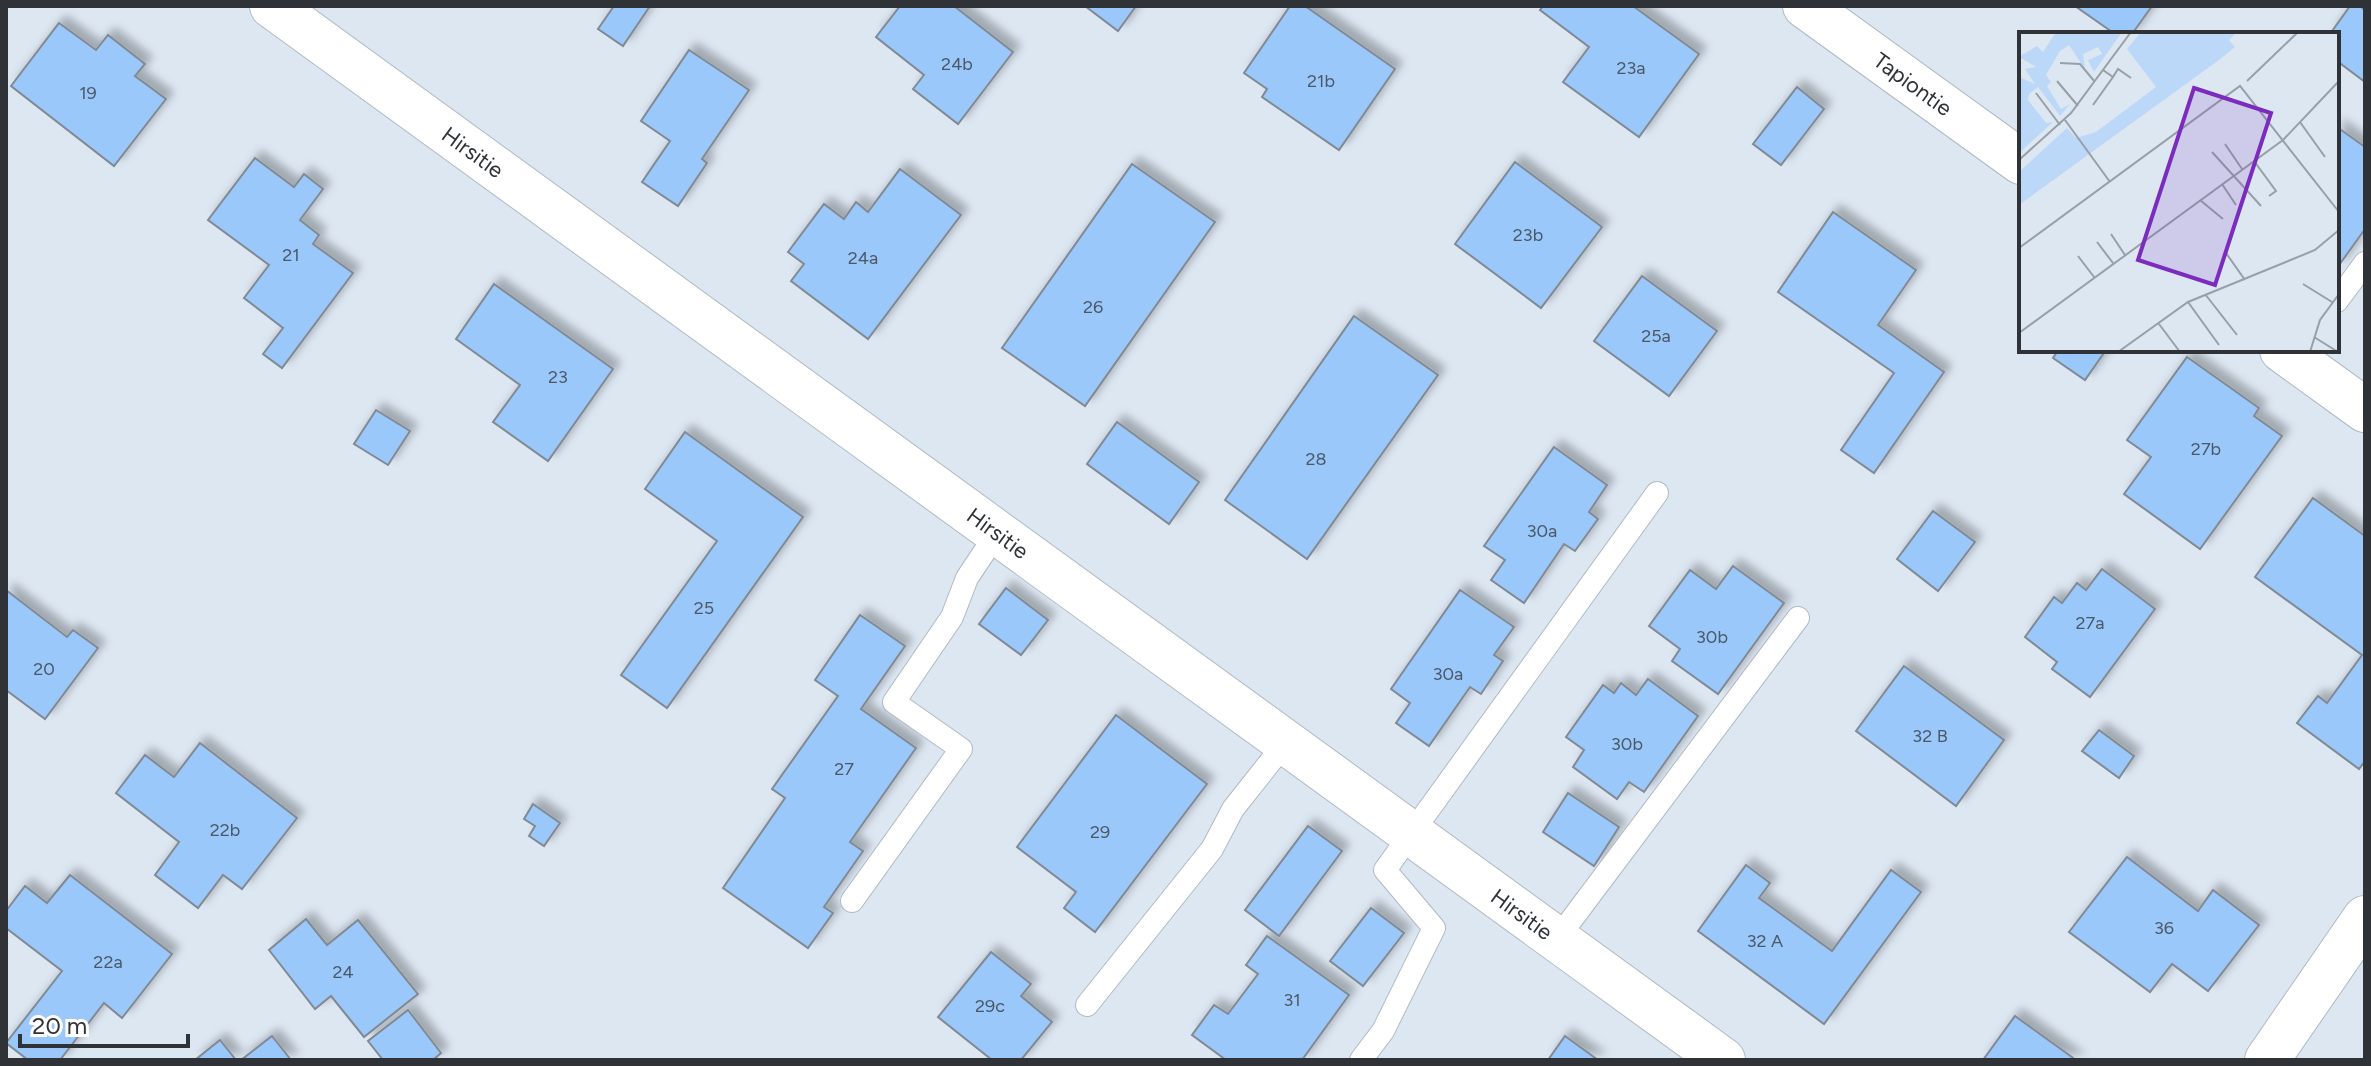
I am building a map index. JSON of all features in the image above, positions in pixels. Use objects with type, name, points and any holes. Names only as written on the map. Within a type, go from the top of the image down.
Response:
[{"type":"street","name":"Hirsitie","points":[[272,6],[1557,939],[1706,1055]]},
{"type":"street","name":"Tapiontie","points":[[1805,6],[2019,161]]},
{"type":"street","points":[[2292,353],[2365,410]]},
{"type":"street","points":[[2267,1060],[2365,918]]},
{"type":"lane","points":[[2339,298],[2365,263]]},
{"type":"lane","points":[[1361,1060],[1383,1031],[1434,928],[1385,870],[1657,493]]},
{"type":"lane","points":[[852,901],[961,749],[894,702],[952,617],[967,578],[997,533]]},
{"type":"lane","points":[[1557,939],[1798,618]]},
{"type":"lane","points":[[1087,1005],[1212,849],[1233,809],[1286,742]]},
{"type":"building","points":[[614,6],[650,6],[623,46],[598,29]]},
{"type":"building","points":[[900,6],[954,6],[1013,52],[958,124],[913,89],[924,75],[876,37]]},
{"type":"building","points":[[1085,6],[1136,6],[1118,31]]},
{"type":"building","points":[[1290,6],[1305,6],[1395,69],[1339,150],[1262,97],[1267,89],[1244,73]]},
{"type":"building","points":[[1543,6],[1633,6],[1699,54],[1639,137],[1563,82],[1589,47],[1540,10]]},
{"type":"building","points":[[2075,6],[2152,6],[2133,32],[2112,32]]},
{"type":"building","points":[[2350,6],[2360,6],[2365,10],[2365,82],[2339,62],[2339,32],[2331,32]]},
{"type":"building","points":[[59,23],[96,50],[108,35],[145,64],[135,76],[166,99],[114,166],[11,86]]},
{"type":"building","points":[[689,50],[749,90],[702,159],[707,163],[678,206],[642,182],[670,141],[641,121]]},
{"type":"building","points":[[1797,87],[1824,109],[1781,165],[1753,144]]},
{"type":"building","points":[[2339,128],[2365,147],[2365,229],[2339,265]]},
{"type":"building","points":[[255,158],[294,187],[304,174],[323,189],[300,220],[319,235],[313,244],[353,273],[282,368],[263,354],[283,328],[244,298],[269,265],[208,220]]},
{"type":"building","points":[[1515,162],[1602,227],[1541,308],[1455,244]]},
{"type":"building","points":[[1132,164],[1215,222],[1085,406],[1002,348]]},
{"type":"building","points":[[900,169],[961,215],[868,339],[791,281],[804,264],[788,252],[824,204],[844,219],[856,202],[868,212]]},
{"type":"building","points":[[1833,212],[1916,270],[1878,325],[1944,372],[1874,473],[1841,450],[1894,373],[1778,292]]},
{"type":"building","points":[[1642,276],[1717,331],[1669,396],[1594,341]]},
{"type":"building","points":[[494,284],[613,369],[548,461],[493,422],[520,385],[456,339]]},
{"type":"building","points":[[1354,316],[1438,375],[1307,559],[1225,500]]},
{"type":"building","points":[[2057,352],[2105,352],[2085,380],[2053,358]]},
{"type":"building","points":[[2187,357],[2259,408],[2254,416],[2282,436],[2200,549],[2124,494],[2151,457],[2127,440]]},
{"type":"building","points":[[376,410],[410,431],[388,465],[354,444]]},
{"type":"building","points":[[1117,422],[1199,482],[1169,524],[1087,464]]},
{"type":"building","points":[[685,432],[803,517],[667,708],[621,675],[717,541],[645,489]]},
{"type":"building","points":[[1554,447],[1607,485],[1589,512],[1598,519],[1575,551],[1564,544],[1524,603],[1491,580],[1505,560],[1484,546]]},
{"type":"building","points":[[2313,498],[2365,536],[2365,761],[2359,769],[2297,723],[2318,696],[2327,703],[2362,655],[2255,577]]},
{"type":"building","points":[[1933,511],[1975,542],[1938,591],[1897,559]]},
{"type":"building","points":[[1733,566],[1784,603],[1718,694],[1672,661],[1680,649],[1649,626],[1690,570],[1716,589]]},
{"type":"building","points":[[2102,569],[2155,609],[2090,697],[2052,669],[2057,662],[2025,637],[2054,597],[2062,603],[2077,583],[2086,590]]},
{"type":"building","points":[[1006,588],[1048,620],[1021,655],[979,624]]},
{"type":"building","points":[[6,590],[67,637],[73,630],[98,648],[45,719],[6,690]]},
{"type":"building","points":[[1460,590],[1514,627],[1494,655],[1503,661],[1481,694],[1470,687],[1429,746],[1396,723],[1410,703],[1391,689]]},
{"type":"building","points":[[860,615],[905,646],[861,709],[916,748],[850,842],[863,851],[824,907],[833,913],[808,948],[723,888],[785,798],[772,789],[838,696],[815,680]]},
{"type":"building","points":[[1904,666],[2004,740],[1956,806],[1856,731]]},
{"type":"building","points":[[1648,679],[1698,716],[1644,792],[1629,782],[1617,799],[1573,767],[1584,750],[1566,737],[1603,685],[1614,693],[1621,683],[1636,695]]},
{"type":"building","points":[[1116,715],[1207,784],[1095,932],[1064,908],[1076,892],[1017,847]]},
{"type":"building","points":[[2099,730],[2134,756],[2119,778],[2082,751]]},
{"type":"building","points":[[200,743],[297,818],[242,889],[223,875],[198,908],[155,875],[179,842],[116,793],[145,755],[174,777]]},
{"type":"building","points":[[1568,793],[1619,827],[1594,866],[1543,832]]},
{"type":"building","points":[[533,804],[560,823],[544,846],[529,836],[535,826],[524,819]]},
{"type":"building","points":[[1308,826],[1342,851],[1279,936],[1245,910]]},
{"type":"building","points":[[2127,857],[2198,911],[2213,890],[2259,925],[2208,991],[2172,964],[2150,992],[2069,932]]},
{"type":"building","points":[[1746,865],[1770,883],[1759,898],[1832,951],[1891,870],[1921,892],[1824,1024],[1698,931]]},
{"type":"building","points":[[70,875],[172,954],[122,1018],[104,1003],[60,1060],[28,1060],[6,1043],[62,971],[6,928],[6,911],[25,886],[47,903]]},
{"type":"building","points":[[1371,908],[1404,933],[1363,986],[1330,961]]},
{"type":"building","points":[[306,919],[327,945],[358,920],[418,994],[364,1037],[331,996],[315,1009],[269,950]]},
{"type":"building","points":[[1267,936],[1349,995],[1302,1060],[1226,1060],[1192,1035],[1214,1005],[1228,1014],[1258,974],[1246,965]]},
{"type":"building","points":[[991,952],[1031,984],[1021,996],[1052,1022],[1021,1060],[992,1060],[938,1017]]},
{"type":"building","points":[[408,1010],[441,1053],[433,1060],[383,1060],[368,1041]]},
{"type":"building","points":[[2015,1016],[2076,1060],[1983,1060]]},
{"type":"building","points":[[272,1036],[291,1060],[241,1060]]},
{"type":"building","points":[[1565,1036],[1598,1060],[1548,1060]]},
{"type":"building","points":[[220,1040],[236,1060],[195,1060]]}]
